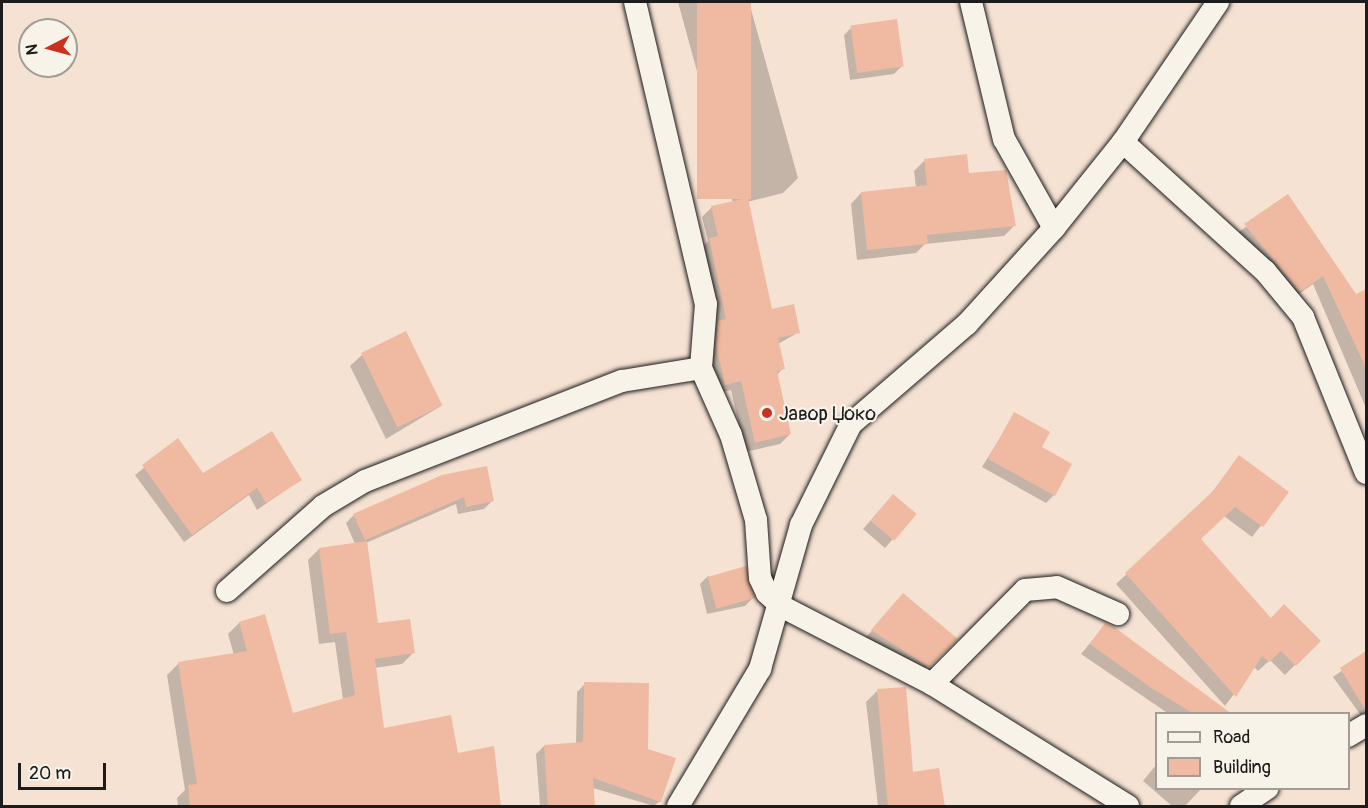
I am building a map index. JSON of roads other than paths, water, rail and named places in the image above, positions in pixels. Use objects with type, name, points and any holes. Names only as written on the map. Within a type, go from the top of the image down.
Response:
[{"type":"street","points":[[634,2],[706,304],[701,368],[731,435],[756,520],[760,578],[781,606],[932,684],[1128,807]]},
{"type":"street","points":[[971,2],[1004,139],[1054,228]]},
{"type":"street","points":[[678,807],[760,669],[781,606],[801,525],[851,424],[967,324],[1054,228],[1123,142],[1218,2]]},
{"type":"street","points":[[1123,142],[1265,272],[1304,317],[1366,473]]},
{"type":"street","points":[[227,591],[323,507],[365,481],[622,381],[701,368]]},
{"type":"street","points":[[932,684],[1025,590],[1057,587],[1118,614]]},
{"type":"street","points":[[1350,735],[1366,725]]},
{"type":"street","points":[[1241,807],[1266,790]]},
{"type":"place","name":"Јавор Џоко","points":[[767,413]]}]
